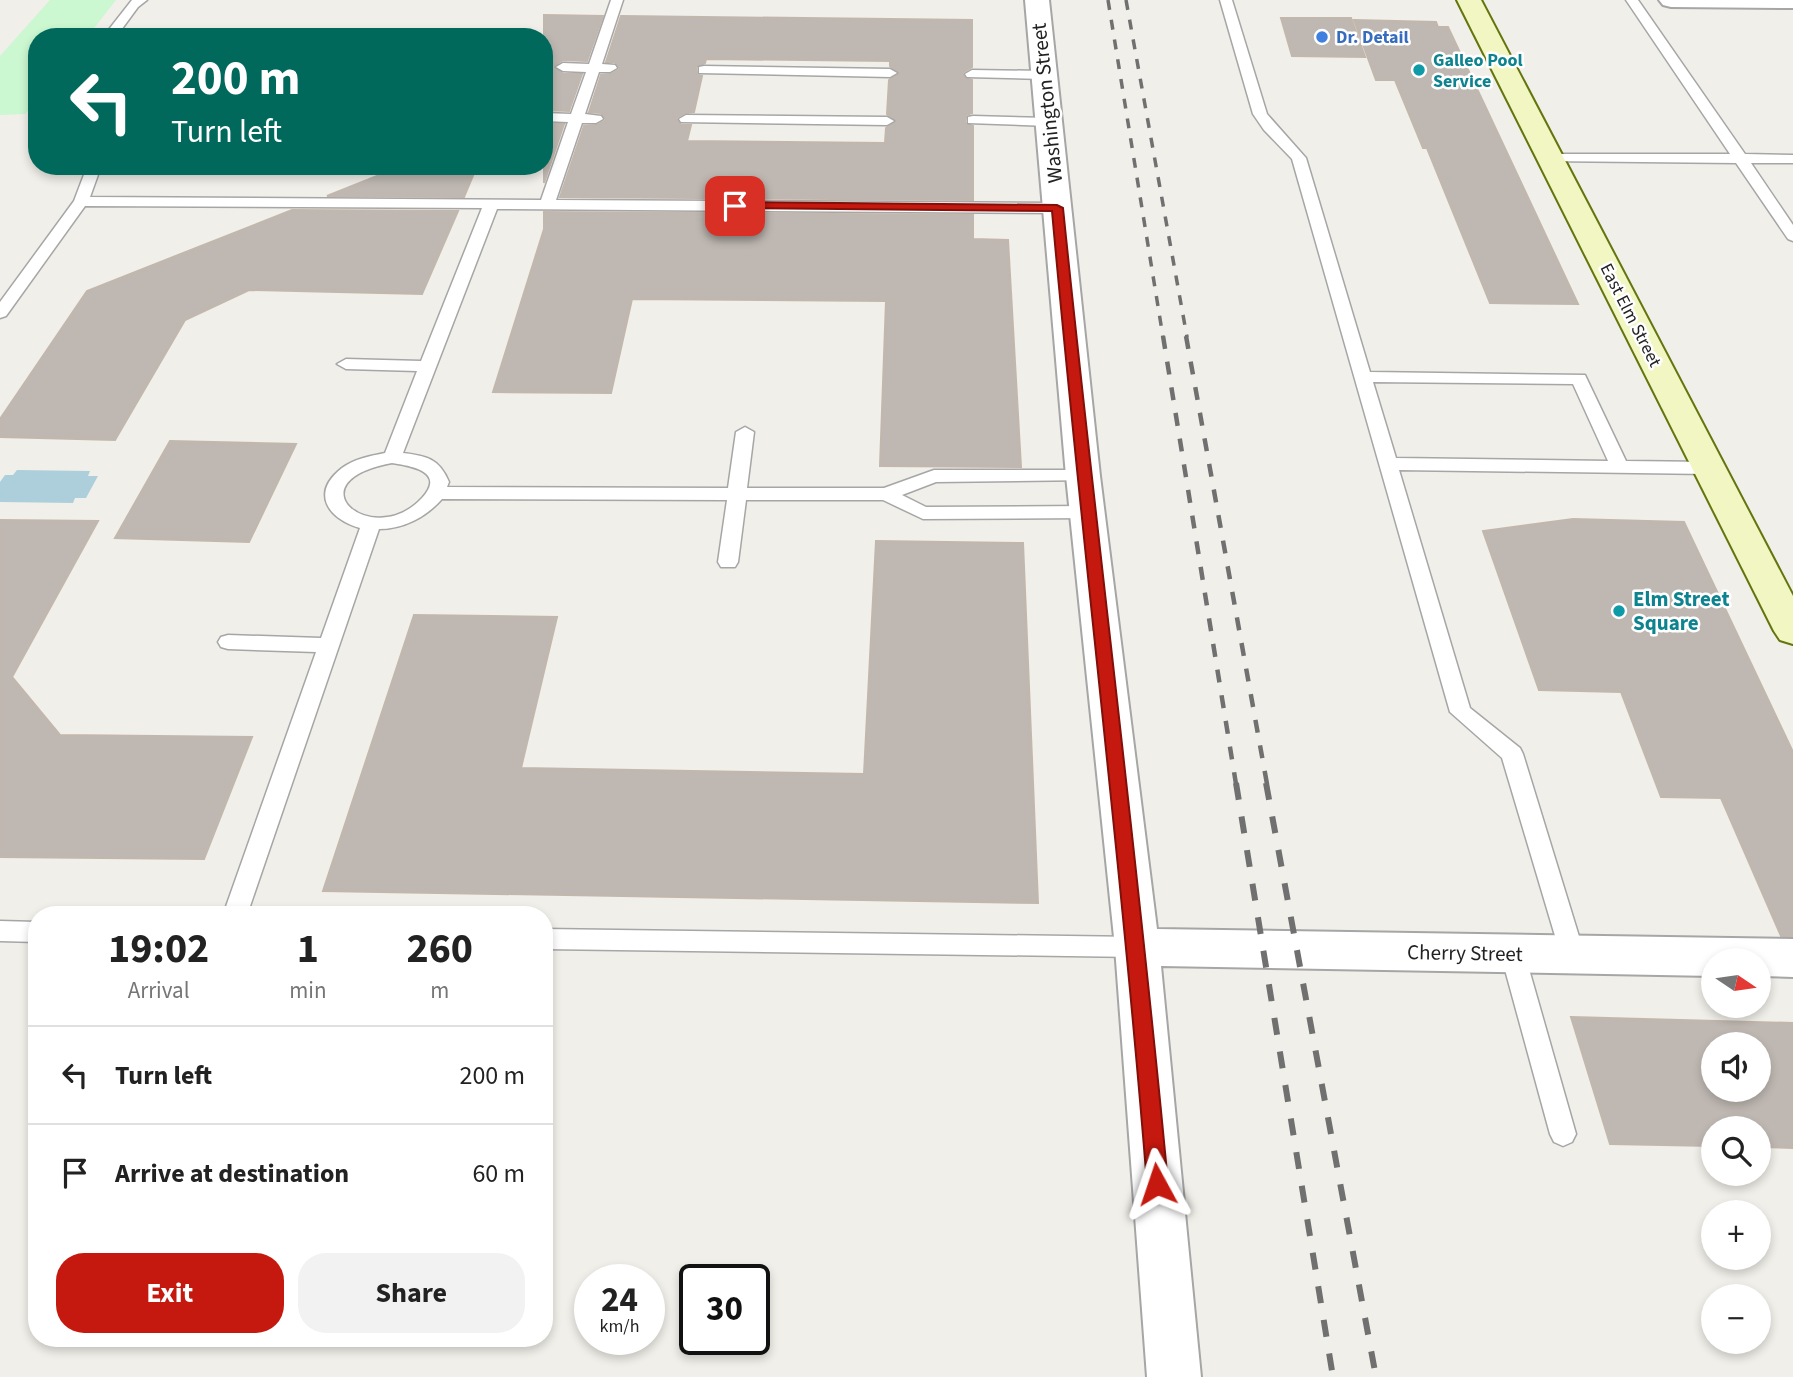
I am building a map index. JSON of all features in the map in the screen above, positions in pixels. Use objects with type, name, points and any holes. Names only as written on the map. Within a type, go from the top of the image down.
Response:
[{"type":"main road","name":"East Elm Street","points":[[1469,0],[1793,631]]},
{"type":"street","name":"Washington Street","points":[[1037,0],[1083,476],[1137,947],[1174,1377]]},
{"type":"street","points":[[1671,0],[1793,1]]},
{"type":"street","name":"Cherry Street","points":[[1137,947],[1296,947],[1513,955],[1793,958]]},
{"type":"lane","points":[[116,28],[134,4],[141,0]]},
{"type":"lane","points":[[547,204],[617,0]]},
{"type":"lane","points":[[1226,0],[1260,114],[1269,131],[1289,145],[1299,158],[1461,712],[1512,754],[1573,956]]},
{"type":"lane","points":[[1632,0],[1793,236]]},
{"type":"lane","points":[[563,67],[610,68]]},
{"type":"lane","points":[[704,70],[890,73]]},
{"type":"lane","points":[[972,74],[1044,75]]},
{"type":"lane","points":[[553,117],[596,119]]},
{"type":"lane","points":[[686,119],[887,121]]},
{"type":"lane","points":[[972,120],[1049,121]]},
{"type":"lane","points":[[1550,158],[1793,159]]},
{"type":"lane","points":[[0,313],[81,201],[91,175]]},
{"type":"lane","points":[[81,201],[1057,208]]},
{"type":"lane","points":[[392,457],[491,204]]},
{"type":"lane","points":[[346,364],[427,366]]},
{"type":"lane","points":[[1363,377],[1579,379],[1620,467]]},
{"type":"lane","points":[[728,562],[745,432]]},
{"type":"lane","points":[[392,457],[407,457],[431,466],[440,483],[438,493],[419,512],[387,523],[371,524],[343,515],[335,506],[332,496],[346,474],[375,460],[392,457]]},
{"type":"lane","points":[[1389,464],[1709,468]]},
{"type":"lane","points":[[438,493],[886,494],[933,476],[1083,476]]},
{"type":"lane","points":[[886,494],[923,513],[1087,512]]},
{"type":"lane","points":[[238,906],[371,524]]},
{"type":"lane","points":[[228,642],[329,645]]},
{"type":"lane","points":[[0,931],[28,932]]},
{"type":"lane","points":[[553,939],[1137,947]]},
{"type":"lane","points":[[1513,955],[1563,1134]]},
{"type":"green space","points":[[50,0],[116,0],[94,28],[28,28],[28,110],[25,114],[0,115],[0,56]]},
{"type":"water","points":[[17,470],[90,471],[88,476],[98,476],[86,498],[75,498],[73,503],[0,502],[0,482],[5,475],[13,475]]},
{"type":"building","points":[[544,15],[603,16],[587,61],[563,60],[554,66],[563,74],[582,74],[569,111],[553,110],[553,28],[544,28]]},
{"type":"building","points":[[621,16],[972,20],[972,67],[962,73],[965,78],[972,80],[972,113],[966,115],[965,123],[973,126],[973,200],[560,197],[584,126],[597,125],[606,120],[601,113],[589,112],[601,75],[620,69],[615,62],[606,62]],"holes":[[[706,59],[890,61],[890,66],[899,74],[889,80],[887,114],[896,122],[886,128],[885,143],[687,141],[691,125],[681,125],[676,118],[694,112],[702,76],[697,75],[696,67],[705,63]]]},
{"type":"building","name":"Dr. Detail","points":[[1281,18],[1351,18],[1365,57],[1292,56]]},
{"type":"building","points":[[1354,20],[1436,22],[1438,27],[1448,27],[1578,304],[1490,303],[1427,148],[1423,148],[1395,80],[1376,80]]},
{"type":"building","points":[[553,124],[564,124],[553,156]]},
{"type":"building","points":[[380,175],[473,175],[464,197],[327,196]]},
{"type":"building","points":[[292,210],[458,211],[422,294],[249,290],[185,320],[115,440],[0,437],[0,419],[87,291]]},
{"type":"building","points":[[544,212],[973,215],[973,239],[1008,240],[1021,467],[880,466],[886,301],[632,299],[611,393],[493,392],[544,229]]},
{"type":"building","points":[[170,441],[296,444],[249,542],[115,538]]},
{"type":"building","name":"Elm Street Square","points":[[1573,519],[1684,522],[1793,752],[1793,936],[1781,936],[1721,798],[1661,797],[1621,692],[1539,690],[1483,531]]},
{"type":"building","points":[[0,520],[98,521],[12,677],[60,735],[252,737],[204,859],[0,857]]},
{"type":"building","points":[[876,541],[1023,543],[1038,903],[323,891],[414,615],[557,617],[521,768],[864,774]]},
{"type":"building","points":[[1571,1017],[1793,1023],[1793,1148],[1771,1147],[1771,1116],[1701,1116],[1701,1146],[1610,1144]]},
{"type":"railway","points":[[1108,0],[1163,337]]},
{"type":"railway","points":[[1126,0],[1187,337]]},
{"type":"railway","points":[[1163,336],[1236,784]]},
{"type":"railway","points":[[1186,336],[1267,784]]},
{"type":"railway","points":[[1236,783],[1333,1377]]},
{"type":"railway","points":[[1266,783],[1376,1377]]},
{"type":"place","name":"Dr. Detail","points":[[1322,37]]},
{"type":"place","name":"Galleo Pool Service","points":[[1419,70]]},
{"type":"place","name":"Elm Street Square","points":[[1619,611]]},
{"type":"route","points":[[735,206],[1057,208],[1083,476],[1137,947],[1157,1184]]}]
